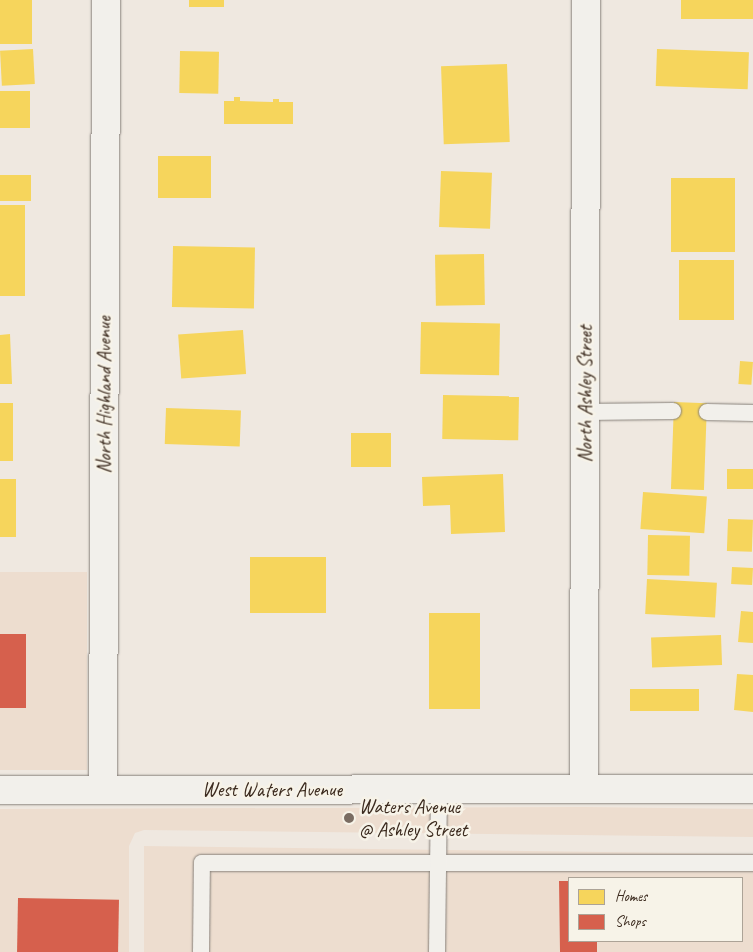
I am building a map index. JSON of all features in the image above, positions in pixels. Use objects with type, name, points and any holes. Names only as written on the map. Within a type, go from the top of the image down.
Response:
[{"type":"street","name":"North Highland Avenue","points":[[103,789],[106,0]]},
{"type":"street","name":"North Ashley Street","points":[[584,788],[586,0]]},
{"type":"street","name":"West Waters Avenue","points":[[0,790],[753,789]]},
{"type":"lane","points":[[584,412],[673,411]]},
{"type":"lane","points":[[707,412],[753,414]]},
{"type":"lane","points":[[437,952],[439,789]]},
{"type":"lane","points":[[201,952],[202,863],[753,863]]},
{"type":"shaded area","points":[[0,572],[87,572],[87,770],[0,770]]},
{"type":"shaded area","points":[[584,807],[753,809],[753,837],[144,830],[135,833],[129,846],[129,952],[0,952],[0,809]]},
{"type":"shaded area","points":[[144,846],[753,854],[753,952],[144,952]]},
{"type":"building: Homes","points":[[0,0],[32,0],[32,44],[0,44]]},
{"type":"building: Homes","points":[[189,0],[224,0],[224,7],[189,7]]},
{"type":"building: Homes","points":[[681,0],[753,0],[753,19],[681,19]]},
{"type":"building: Homes","points":[[33,49],[35,84],[2,86],[0,51]]},
{"type":"building: Homes","points":[[657,49],[749,52],[748,89],[656,86]]},
{"type":"building: Homes","points":[[180,51],[219,52],[218,94],[179,93]]},
{"type":"building: Homes","points":[[507,64],[510,142],[444,144],[441,66]]},
{"type":"building: Homes","points":[[0,91],[30,91],[30,128],[0,128]]},
{"type":"building: Homes","points":[[234,97],[240,97],[240,101],[273,102],[273,99],[279,99],[279,102],[293,102],[293,124],[224,124],[224,101],[234,101]]},
{"type":"building: Homes","points":[[158,156],[211,156],[211,198],[158,198]]},
{"type":"building: Homes","points":[[441,171],[492,173],[490,229],[439,227]]},
{"type":"building: Homes","points":[[0,175],[31,175],[31,201],[0,201]]},
{"type":"building: Homes","points":[[671,178],[735,178],[735,252],[671,252]]},
{"type":"building: Homes","points":[[0,205],[25,205],[25,296],[0,296]]},
{"type":"building: Homes","points":[[173,246],[255,247],[254,308],[172,307]]},
{"type":"building: Homes","points":[[484,254],[485,305],[436,306],[435,255]]},
{"type":"building: Homes","points":[[679,260],[734,260],[734,320],[679,320]]},
{"type":"building: Homes","points":[[421,322],[500,323],[499,375],[420,374]]},
{"type":"building: Homes","points":[[243,330],[246,374],[181,378],[178,335]]},
{"type":"building: Homes","points":[[10,334],[12,384],[0,384],[0,335]]},
{"type":"building: Homes","points":[[740,361],[753,362],[751,385],[738,384]]},
{"type":"building: Homes","points":[[443,395],[519,396],[518,440],[442,439]]},
{"type":"building: Homes","points":[[674,402],[707,403],[704,490],[671,489]]},
{"type":"building: Homes","points":[[0,403],[13,403],[13,461],[0,461]]},
{"type":"building: Homes","points":[[166,408],[241,411],[240,447],[165,444]]},
{"type":"building: Homes","points":[[351,433],[391,433],[391,467],[351,467]]},
{"type":"building: Homes","points":[[727,469],[753,469],[753,489],[727,489]]},
{"type":"building: Homes","points":[[503,474],[505,532],[451,534],[450,505],[423,506],[422,477]]},
{"type":"building: Homes","points":[[0,479],[16,479],[16,537],[0,537]]},
{"type":"building: Homes","points":[[643,492],[707,496],[704,533],[640,529]]},
{"type":"building: Homes","points":[[728,519],[753,520],[752,552],[727,551]]},
{"type":"building: Homes","points":[[648,535],[690,536],[689,576],[647,575]]},
{"type":"building: Homes","points":[[250,557],[326,557],[326,613],[250,613]]},
{"type":"building: Homes","points":[[732,567],[753,568],[752,585],[731,584]]},
{"type":"building: Homes","points":[[647,579],[717,583],[715,618],[645,614]]},
{"type":"building: Homes","points":[[741,611],[753,612],[753,643],[738,642]]},
{"type":"building: Homes","points":[[429,613],[480,613],[480,709],[429,709]]},
{"type":"building: Homes","points":[[721,635],[722,665],[652,667],[651,637]]},
{"type":"building: Homes","points":[[737,674],[753,675],[753,712],[734,710]]},
{"type":"building: Homes","points":[[630,689],[699,689],[699,711],[630,711]]},
{"type":"building: Shops","points":[[0,634],[26,634],[26,708],[0,708]]},
{"type":"building: Shops","points":[[559,881],[568,881],[568,942],[597,942],[597,952],[560,952]]},
{"type":"building: Shops","points":[[18,898],[119,900],[118,952],[17,952]]},
{"type":"place","name":"Waters Avenue @ Ashley Street","points":[[349,818]]}]
